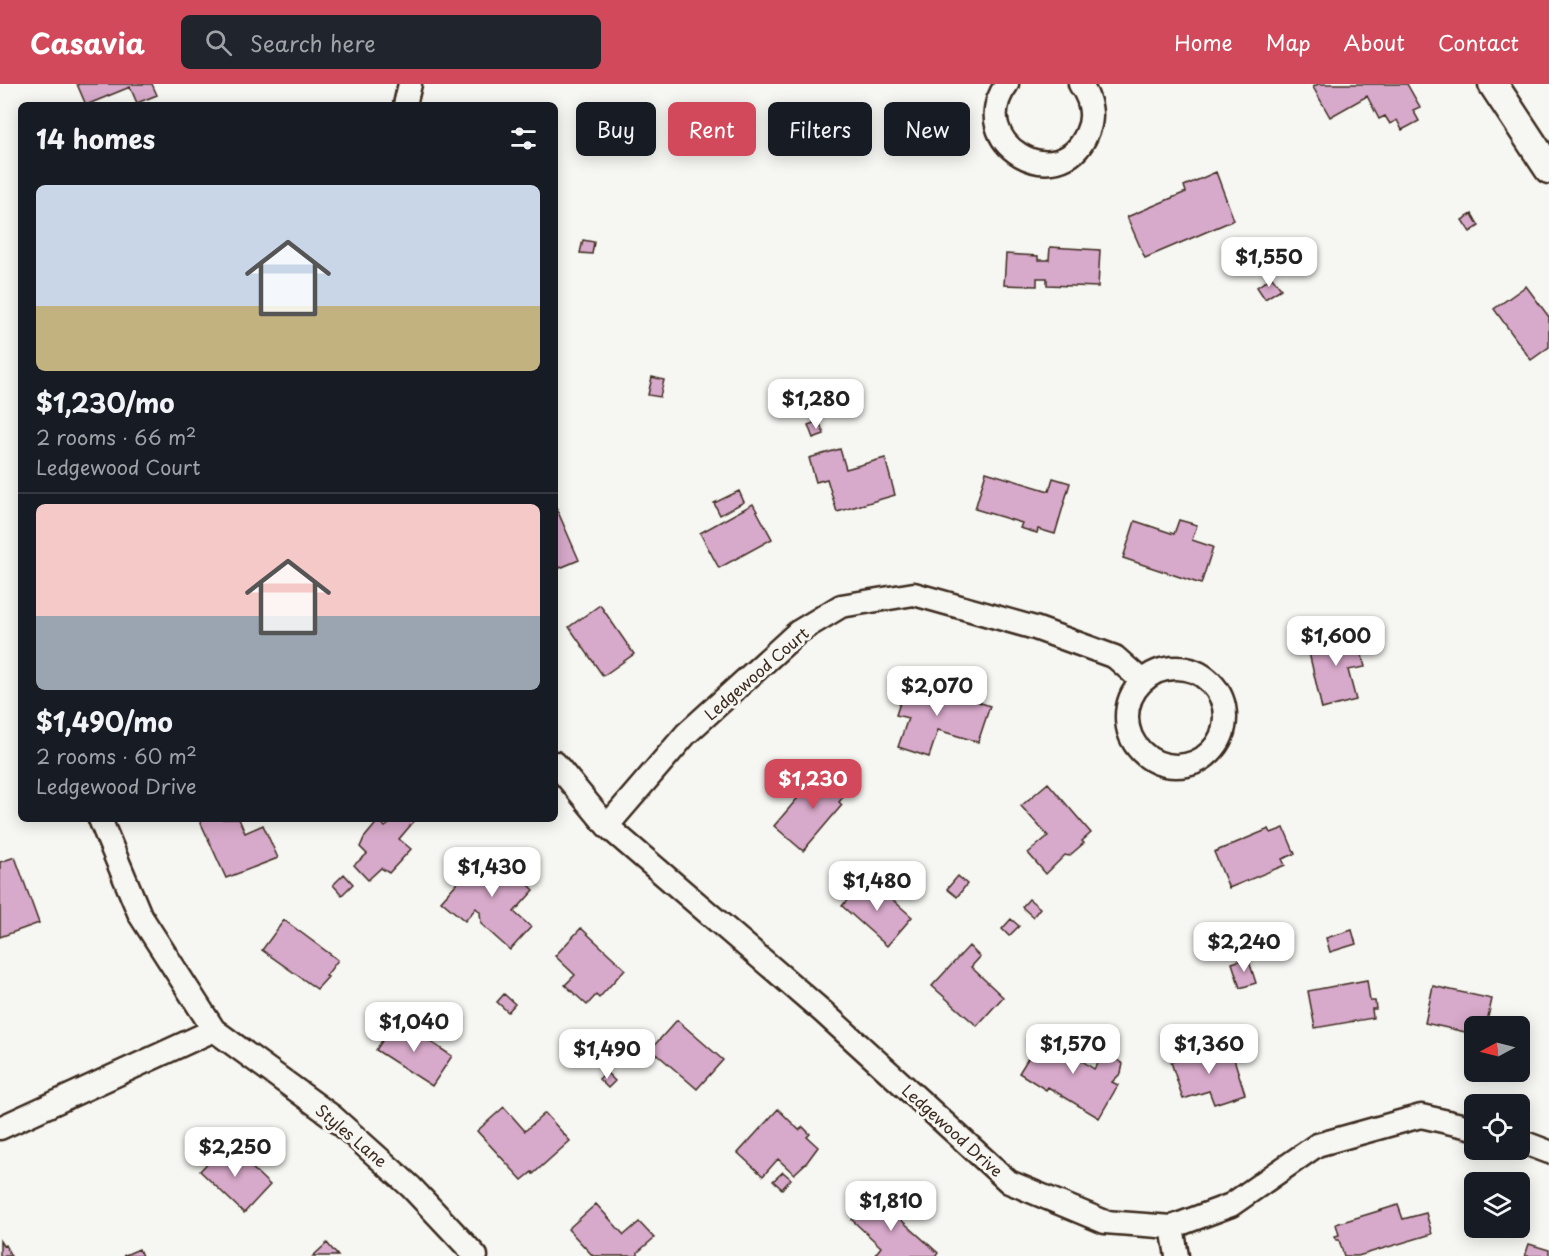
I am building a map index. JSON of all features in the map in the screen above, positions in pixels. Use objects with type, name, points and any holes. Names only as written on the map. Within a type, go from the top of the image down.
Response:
[{"type":"street","points":[[406,102],[410,84]]},
{"type":"street","points":[[1007,84],[999,96],[996,111],[1000,134],[1014,152],[1027,159],[1042,162],[1064,157],[1077,148],[1086,136],[1091,114],[1088,86]]},
{"type":"street","points":[[1493,84],[1549,169]]},
{"type":"street","name":"Ledgewood Court","points":[[607,826],[686,734],[798,632],[841,606],[914,594],[1035,628],[1115,657],[1142,681]]},
{"type":"street","points":[[1174,667],[1192,670],[1213,684],[1222,699],[1225,717],[1222,735],[1213,749],[1199,760],[1174,766],[1156,762],[1142,752],[1128,729],[1127,712],[1132,694],[1142,681],[1157,671],[1174,667]]},
{"type":"street","name":"Ledgewood Drive","points":[[558,767],[607,826],[822,1011],[1009,1182],[1105,1222],[1172,1227],[1231,1205],[1317,1145],[1421,1116],[1464,1126]]},
{"type":"street","name":"Styles Lane","points":[[101,822],[140,915],[214,1030],[333,1117],[411,1187],[476,1256]]},
{"type":"street","points":[[0,1128],[214,1030]]},
{"type":"street","points":[[1530,1145],[1549,1152]]},
{"type":"street","points":[[1172,1227],[1177,1256]]},
{"type":"building","points":[[77,84],[152,84],[157,95],[137,102],[130,87],[93,102],[85,102]]},
{"type":"building","points":[[1318,84],[1407,84],[1420,107],[1413,110],[1419,121],[1402,130],[1397,120],[1390,124],[1385,116],[1379,119],[1367,96],[1330,117],[1313,87]]},
{"type":"building","points":[[1216,172],[1234,220],[1145,258],[1127,217],[1186,192],[1184,186]]},
{"type":"building","points":[[1472,214],[1479,226],[1470,232],[1462,220]]},
{"type":"building","points":[[583,240],[594,242],[592,254],[580,253]]},
{"type":"building","points":[[1050,247],[1100,250],[1098,287],[1047,285],[1047,278],[1037,278],[1037,286],[1004,285],[1006,254],[1038,256],[1038,260],[1049,260]]},
{"type":"building","points":[[1272,277],[1281,289],[1265,299],[1257,287]]},
{"type":"building","points":[[1526,286],[1549,317],[1549,347],[1531,360],[1494,309]]},
{"type":"building","points":[[652,377],[664,380],[660,397],[648,395]]},
{"type":"building","points":[[819,421],[824,434],[813,438],[808,425]]},
{"type":"building","points":[[840,449],[846,469],[885,458],[895,495],[837,512],[827,479],[816,482],[809,458]]},
{"type":"building","points":[[986,472],[1049,491],[1053,478],[1070,483],[1055,534],[1038,529],[1037,533],[1020,528],[1022,523],[975,509]]},
{"type":"building","points":[[739,491],[744,502],[720,515],[714,503]]},
{"type":"building","points":[[753,504],[772,539],[719,568],[700,533]]},
{"type":"building","points":[[558,512],[579,560],[558,569]]},
{"type":"building","points":[[1179,520],[1197,525],[1192,540],[1213,547],[1201,584],[1123,558],[1135,521],[1174,534]]},
{"type":"building","points":[[600,605],[634,654],[603,676],[569,627]]},
{"type":"building","points":[[1355,628],[1365,667],[1348,670],[1356,700],[1322,709],[1307,644],[1347,634],[1345,630]]},
{"type":"building","points":[[908,678],[990,706],[978,742],[938,730],[929,757],[898,747],[908,718],[896,715]]},
{"type":"building","points":[[828,769],[850,789],[839,802],[842,805],[803,851],[774,826],[813,780],[817,783]]},
{"type":"building","points":[[1048,783],[1091,833],[1082,841],[1084,843],[1069,856],[1065,855],[1046,874],[1028,853],[1048,836],[1021,806]]},
{"type":"building","points":[[200,822],[240,822],[245,833],[263,825],[278,858],[226,878]]},
{"type":"building","points":[[377,822],[381,822],[385,827],[392,822],[413,822],[399,839],[411,849],[389,873],[381,868],[368,880],[354,865],[367,854],[360,847],[364,838]]},
{"type":"building","points":[[1284,828],[1295,854],[1282,859],[1285,865],[1229,888],[1214,852],[1269,829],[1271,833]]},
{"type":"building","points":[[487,849],[501,862],[503,859],[534,890],[514,912],[531,927],[510,950],[481,924],[480,912],[476,908],[465,921],[441,901]]},
{"type":"building","points":[[15,857],[39,923],[0,937],[0,862]]},
{"type":"building","points":[[344,874],[353,884],[342,895],[333,885]]},
{"type":"building","points":[[958,876],[967,884],[957,897],[947,889]]},
{"type":"building","points":[[867,877],[912,917],[887,946],[842,906]]},
{"type":"building","points":[[1029,899],[1040,908],[1033,917],[1022,907]]},
{"type":"building","points":[[1011,919],[1019,926],[1009,936],[1002,929]]},
{"type":"building","points":[[284,920],[338,960],[326,976],[328,977],[317,989],[262,950]]},
{"type":"building","points":[[581,928],[625,969],[599,998],[596,995],[587,1005],[565,985],[575,975],[555,956]]},
{"type":"building","points":[[1352,930],[1356,944],[1330,952],[1326,938]]},
{"type":"building","points":[[969,946],[980,957],[971,967],[1003,997],[977,1026],[932,986]]},
{"type":"building","points":[[1248,958],[1256,983],[1240,988],[1232,963]]},
{"type":"building","points":[[1367,980],[1370,1001],[1375,1001],[1376,1009],[1372,1009],[1373,1018],[1315,1028],[1308,991]]},
{"type":"building","points":[[1433,986],[1492,999],[1488,1016],[1464,1016],[1464,1032],[1425,1023]]},
{"type":"building","points":[[504,994],[515,1004],[508,1012],[497,1002]]},
{"type":"building","points":[[396,1019],[452,1056],[432,1086],[376,1050]]},
{"type":"building","points":[[677,1020],[723,1060],[697,1089],[651,1049]]},
{"type":"building","points":[[1043,1034],[1094,1069],[1105,1052],[1123,1064],[1121,1073],[1112,1082],[1118,1085],[1099,1118],[1048,1087],[1046,1090],[1019,1073]]},
{"type":"building","points":[[1229,1043],[1245,1094],[1214,1104],[1209,1091],[1183,1099],[1171,1062]]},
{"type":"building","points":[[606,1072],[615,1081],[608,1088],[599,1079]]},
{"type":"building","points":[[504,1107],[525,1131],[545,1113],[570,1141],[533,1174],[532,1172],[522,1180],[477,1131]]},
{"type":"building","points":[[778,1109],[799,1130],[803,1127],[810,1134],[807,1137],[818,1147],[794,1174],[778,1159],[763,1176],[738,1153]]},
{"type":"building","points":[[226,1143],[270,1185],[244,1213],[200,1171],[216,1154],[214,1152],[217,1148],[219,1150]]},
{"type":"building","points":[[783,1172],[791,1179],[782,1189],[773,1181]]},
{"type":"building","points":[[873,1195],[938,1253],[936,1256],[874,1256],[881,1247],[852,1220]]},
{"type":"building","points":[[596,1204],[624,1235],[639,1222],[654,1238],[638,1252],[638,1256],[593,1256],[568,1229]]},
{"type":"building","points":[[1398,1205],[1403,1219],[1426,1213],[1432,1234],[1358,1256],[1344,1256],[1339,1240],[1336,1240],[1335,1236],[1339,1235],[1336,1224]]},
{"type":"building","points":[[0,1241],[3,1246],[5,1245],[11,1256],[0,1256]]},
{"type":"building","points":[[327,1243],[338,1256],[313,1256]]},
{"type":"building","points":[[1529,1244],[1549,1250],[1549,1256],[1525,1256]]},
{"type":"building","points":[[139,1249],[142,1256],[123,1256]]}]
